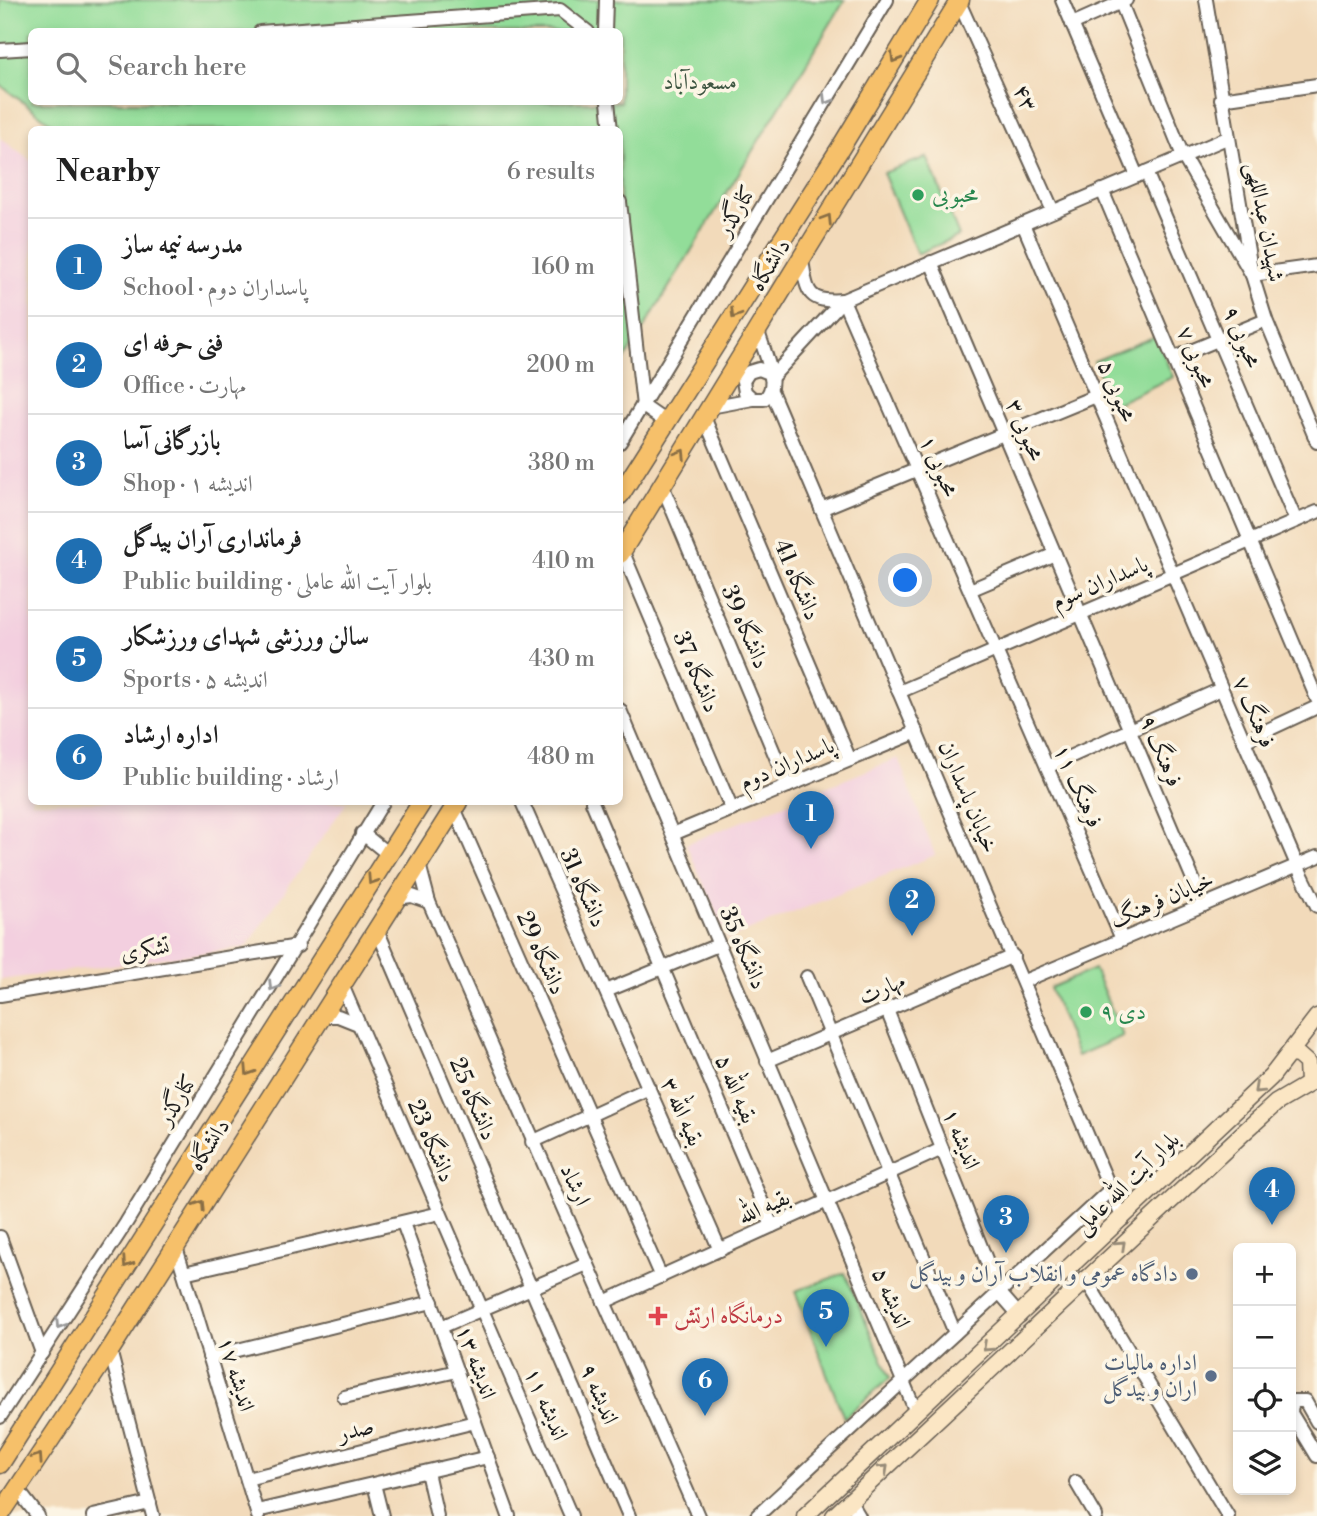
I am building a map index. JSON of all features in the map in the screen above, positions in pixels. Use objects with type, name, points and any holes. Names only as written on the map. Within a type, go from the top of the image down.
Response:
[{"type":"main road","name":"دانشگاه","points":[[623,490],[841,147],[930,0]]},
{"type":"main road","name":"دانشگاه","points":[[623,549],[864,160],[959,1]]},
{"type":"main road","points":[[841,147],[864,160]]},
{"type":"main road","name":"دانشگاه","points":[[0,1464],[6,1441],[54,1378],[420,805]]},
{"type":"main road","name":"دانشگاه","points":[[0,1515],[110,1350],[376,927],[456,805]]},
{"type":"main road","name":"بلوار آیت‌ الله عاملی","points":[[805,1516],[1271,1077],[1317,1017]]},
{"type":"main road","points":[[1290,1054],[1298,1055],[1307,1063],[1312,1081]]},
{"type":"main road","name":"بلوار آیت‌ الله عاملی","points":[[834,1516],[1085,1278],[1276,1103],[1312,1081]]},
{"type":"main road","points":[[71,1351],[81,1364],[98,1368]]},
{"type":"main road","points":[[54,1378],[68,1376],[74,1379],[81,1394]]},
{"type":"street","points":[[606,28],[609,0]]},
{"type":"street","name":"کنارگذر","points":[[623,437],[887,0]]},
{"type":"street","name":"محبوبی ۹","points":[[1062,0],[1220,339],[1296,521]]},
{"type":"street","name":"شهیدان عبداللهی","points":[[1206,0],[1252,275],[1266,320],[1314,426],[1317,442]]},
{"type":"street","name":"۴۳","points":[[959,1],[1053,211]]},
{"type":"street","points":[[1072,24],[1123,1],[1183,156],[1252,275],[1317,266]]},
{"type":"street","points":[[315,28],[560,10],[583,28]]},
{"type":"street","points":[[0,50],[28,48]]},
{"type":"street","points":[[1222,99],[1317,85]]},
{"type":"street","points":[[608,105],[611,126]]},
{"type":"street","points":[[802,260],[806,287],[812,296],[822,302],[843,300],[1227,138]]},
{"type":"street","name":"محبوبی ۷","points":[[1102,190],[1317,699]]},
{"type":"street","name":"محبوبی ۵","points":[[1023,224],[1172,574]]},
{"type":"street","points":[[623,229],[643,406],[666,422]]},
{"type":"street","name":"محبوبی ۳","points":[[931,262],[1080,614]]},
{"type":"street","points":[[770,375],[843,300]]},
{"type":"street","name":"محبوبی ۱","points":[[843,300],[996,650]]},
{"type":"street","points":[[1174,358],[1266,320]]},
{"type":"street","points":[[707,412],[753,399],[764,399],[772,393],[758,331]]},
{"type":"street","points":[[753,399],[745,392],[743,382],[749,372],[759,369],[770,375]]},
{"type":"street","name":"خیابان پاسداران","points":[[772,393],[1123,1219]]},
{"type":"street","points":[[821,509],[1096,396]]},
{"type":"street","name":"دانشگاه 41","points":[[707,412],[850,760]]},
{"type":"street","name":"دانشگاه 39","points":[[662,485],[788,786]]},
{"type":"street","name":"پاسداران سوم","points":[[899,692],[1317,512]]},
{"type":"street","points":[[970,590],[1055,554]]},
{"type":"street","name":"دانشگاه 37","points":[[623,557],[732,810]]},
{"type":"street","name":"فرهنگ ۷","points":[[1172,574],[1317,906]]},
{"type":"street","name":"فرهنگ ۹","points":[[1080,614],[1204,905]]},
{"type":"street","name":"فرهنگ ۱۱","points":[[996,650],[1122,939]]},
{"type":"street","points":[[1047,766],[1221,689]]},
{"type":"street","points":[[1244,741],[1317,707]]},
{"type":"street","name":"دانشگاه 35","points":[[623,717],[827,1202]]},
{"type":"street","name":"پاسداران دوم","points":[[673,834],[917,732]]},
{"type":"street","name":"کنارگذر","points":[[0,1417],[126,1223],[298,946],[362,833],[381,805]]},
{"type":"street","name":"دانشگاه 29","points":[[456,805],[661,1277]]},
{"type":"street","name":"دانشگاه 31","points":[[523,805],[606,991]]},
{"type":"street","name":"بقیه الله ۵","points":[[593,805],[772,1226]]},
{"type":"street","points":[[362,833],[388,854]]},
{"type":"street","name":"خیابان فرهنگ","points":[[1024,981],[1297,865],[1316,861]]},
{"type":"street","name":"ارشاد","points":[[419,864],[429,902],[698,1516]]},
{"type":"street","points":[[396,898],[412,896],[429,902]]},
{"type":"street","name":"دانشگاه 25","points":[[376,927],[531,1288]]},
{"type":"street","points":[[606,991],[718,945]]},
{"type":"street","name":"تشکری","points":[[0,995],[298,946]]},
{"type":"street","name":"مهارت","points":[[767,1060],[1013,956]]},
{"type":"street","points":[[807,977],[955,1333]]},
{"type":"street","name":"دانشگاه 23","points":[[342,985],[481,1309]]},
{"type":"street","name":"بقیه الله ۳","points":[[606,991],[720,1250]]},
{"type":"street","name":"اندیشه ۱","points":[[887,1010],[999,1292],[1020,1316]]},
{"type":"street","points":[[322,1016],[338,1016],[358,1024]]},
{"type":"street","points":[[532,1142],[649,1088]]},
{"type":"street","name":"بقیه الله","points":[[604,1302],[942,1149]]},
{"type":"street","points":[[757,1516],[1111,1189]]},
{"type":"street","name":"اندیشه ۵","points":[[827,1202],[916,1412]]},
{"type":"street","points":[[184,1273],[440,1213]]},
{"type":"street","name":"اندیشه ۱۳","points":[[403,1223],[509,1516]]},
{"type":"street","points":[[0,1237],[41,1353]]},
{"type":"street","name":"اندیشه ۱۷","points":[[175,1244],[257,1514]]},
{"type":"street","points":[[441,1327],[587,1264]]},
{"type":"street","points":[[1085,1278],[1228,1516]]},
{"type":"street","name":"اندیشه ۹","points":[[531,1288],[629,1516]]},
{"type":"street","points":[[209,1357],[432,1303]]},
{"type":"street","name":"اندیشه ۱۱","points":[[481,1309],[571,1516]]},
{"type":"street","points":[[93,1516],[151,1510],[110,1350]]},
{"type":"street","points":[[344,1397],[457,1371]]},
{"type":"street","points":[[1296,1401],[1305,1401],[1317,1422]]},
{"type":"street","points":[[1296,1420],[1317,1456]]},
{"type":"street","name":"صدر","points":[[247,1479],[475,1422]]},
{"type":"street","points":[[257,1514],[488,1457]]},
{"type":"street","points":[[427,1472],[437,1516]]},
{"type":"street","points":[[1076,1482],[1096,1516]]},
{"type":"street","points":[[374,1484],[382,1516]]},
{"type":"street","points":[[17,1489],[38,1516]]},
{"type":"street","points":[[850,1501],[859,1516]]},
{"type":"shaded area","points":[[0,138],[28,159],[28,805],[345,805],[246,947],[0,980]]},
{"type":"shaded area","points":[[898,758],[935,855],[728,939],[686,844]]},
{"type":"green space","name":"مسعودآباد","points":[[0,0],[845,0],[623,362],[623,126],[55,126],[0,85]]},
{"type":"green space","name":"محبوبی","points":[[927,157],[959,236],[917,254],[883,173]]},
{"type":"green space","points":[[1156,336],[1173,377],[1113,405],[1094,361]]},
{"type":"green space","name":"۹ دی","points":[[1094,969],[1123,1036],[1077,1056],[1050,988]]},
{"type":"green space","points":[[845,1273],[890,1378],[844,1418],[795,1291]]},
{"type":"place","name":"محبوبی","points":[[918,195]]},
{"type":"place","name":"مدرسه نیمه ساز","points":[[811,849]]},
{"type":"place","name":"فنی حرفه ای","points":[[912,936]]},
{"type":"place","name":"۹ دی","points":[[1086,1012]]},
{"type":"place","name":"فرمانداری آران بیدگل","points":[[1272,1225]]},
{"type":"place","name":"بازرگانی آسا","points":[[1006,1253]]},
{"type":"place","name":"دادگاه عمومی و انقلاب آران و بیدگل","points":[[1192,1274]]},
{"type":"place","name":"درمانگاه ارتش","points":[[658,1316]]},
{"type":"place","name":"سالن ورزشی شهدای ورزشکار","points":[[826,1347]]},
{"type":"place","name":"اداره مالیات اران و بیدگل","points":[[1211,1376]]},
{"type":"place","name":"اداره ارشاد","points":[[705,1416]]}]
